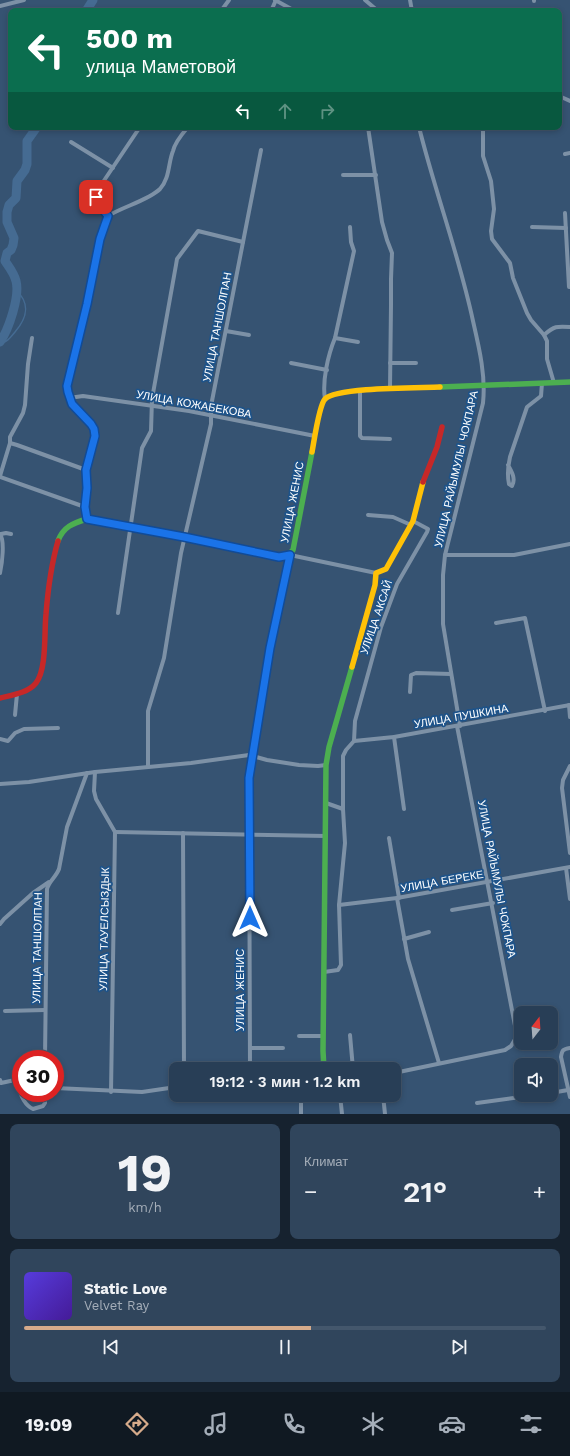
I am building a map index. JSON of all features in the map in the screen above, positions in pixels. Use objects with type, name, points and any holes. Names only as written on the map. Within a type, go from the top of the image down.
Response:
[{"type":"main road","points":[[325,400],[331,396],[360,390],[570,382]]},
{"type":"main road","name":"УЛИЦА ЖЕНИС","points":[[290,555],[296,538],[321,406],[325,400]]},
{"type":"main road","points":[[412,523],[425,476],[437,447],[442,427]]},
{"type":"main road","points":[[0,698],[17,694],[31,688],[36,683],[42,668],[51,572],[60,536],[65,529],[72,524],[87,519],[279,557],[290,555]]},
{"type":"main road","name":"УЛИЦА АКСАЙ","points":[[323,1062],[326,765],[329,747],[375,585],[376,574],[386,569],[412,523]]},
{"type":"street","points":[[0,6],[24,0]]},
{"type":"street","points":[[276,0],[290,8]]},
{"type":"street","points":[[365,0],[374,8]]},
{"type":"street","points":[[108,216],[97,202],[97,191],[137,130]]},
{"type":"street","points":[[87,519],[85,507],[87,488],[86,470],[95,436],[94,429],[91,424],[78,412],[69,398],[67,386],[87,304],[100,239],[108,216],[154,194],[160,188],[168,176],[172,151],[175,144],[186,130]]},
{"type":"street","points":[[368,130],[382,222],[386,240],[392,253],[390,279],[392,305],[390,389]]},
{"type":"street","name":"УЛИЦА РАЙЫМУЛЫ ЧОКПАРА","points":[[420,130],[429,168],[466,286],[478,341],[484,386],[483,403],[445,556],[443,575],[443,624],[458,726],[517,1036],[515,1042],[505,1050],[439,1063]]},
{"type":"street","points":[[482,130],[483,156],[491,181],[494,209],[491,231],[492,239],[510,263],[513,278],[527,313],[547,341],[547,359],[554,383]]},
{"type":"street","points":[[71,142],[113,168]]},
{"type":"street","name":"УЛИЦА ТАНШОЛПАН","points":[[148,767],[148,711],[164,658],[184,537],[211,424],[211,406],[261,150]]},
{"type":"street","points":[[565,154],[570,153]]},
{"type":"street","points":[[343,175],[376,175]]},
{"type":"street","points":[[565,213],[570,287]]},
{"type":"street","name":"УЛИЦА ЖЕНИС","points":[[325,400],[324,391],[330,350],[335,338],[354,251],[351,242],[350,227]]},
{"type":"street","points":[[532,227],[566,228]]},
{"type":"street","points":[[118,613],[142,448],[151,431],[152,399],[178,259],[198,231],[243,242]]},
{"type":"street","points":[[544,335],[552,328],[558,326],[570,327]]},
{"type":"street","points":[[226,331],[249,336]]},
{"type":"street","points":[[32,338],[28,364],[25,405],[23,412],[13,430],[0,476],[85,507]]},
{"type":"street","points":[[335,338],[358,342]]},
{"type":"street","points":[[291,363],[327,370]]},
{"type":"street","points":[[390,363],[416,363]]},
{"type":"street","points":[[508,465],[527,407],[541,396],[542,383]]},
{"type":"street","points":[[360,390],[360,436],[362,438],[390,439]]},
{"type":"street","name":"УЛИЦА КОЖАБЕКОВА","points":[[69,398],[83,396],[152,407],[189,411],[315,436]]},
{"type":"street","points":[[10,444],[17,445],[86,470]]},
{"type":"street","points":[[368,515],[393,517],[412,523]]},
{"type":"street","name":"УЛИЦА АКСАЙ","points":[[354,741],[355,721],[381,627],[397,584],[428,529],[412,523]]},
{"type":"street","points":[[0,573],[2,563],[2,540],[0,534],[11,534]]},
{"type":"street","points":[[445,556],[514,555],[570,544]]},
{"type":"street","points":[[290,555],[376,574]]},
{"type":"street","name":"УЛИЦА ЖЕНИС","points":[[250,1062],[249,778],[254,755],[270,648],[290,555]]},
{"type":"street","points":[[496,623],[525,618],[545,710]]},
{"type":"street","points":[[410,692],[412,675],[416,673],[451,674]]},
{"type":"street","points":[[15,715],[17,694]]},
{"type":"street","points":[[570,705],[570,716]]},
{"type":"street","name":"УЛИЦА ПУШКИНА","points":[[354,741],[394,737],[570,705]]},
{"type":"street","points":[[0,739],[8,741],[15,733],[24,730],[58,728]]},
{"type":"street","points":[[394,737],[404,809]]},
{"type":"street","points":[[324,972],[338,970],[341,965],[339,946],[340,905],[344,857],[343,756],[354,741]]},
{"type":"street","points":[[0,784],[29,782],[95,772],[254,755],[267,760],[293,764],[318,766],[326,765]]},
{"type":"street","points":[[570,766],[563,780],[562,788],[570,853]]},
{"type":"street","name":"УЛИЦА ТАУЕЛСЫЗДЫК","points":[[95,772],[94,791],[96,799],[114,832],[111,1092]]},
{"type":"street","name":"УЛИЦА ТАНШОЛПАН","points":[[45,1050],[47,889],[49,882],[57,874],[59,869],[67,827],[87,773]]},
{"type":"street","points":[[326,803],[343,808]]},
{"type":"street","points":[[114,832],[326,836]]},
{"type":"street","points":[[183,833],[184,1062]]},
{"type":"street","points":[[389,838],[404,939],[416,989],[439,1063],[401,1071]]},
{"type":"street","points":[[568,868],[570,899]]},
{"type":"street","name":"УЛИЦА БЕРЕКЕ","points":[[340,905],[398,898],[568,868]]},
{"type":"street","points":[[0,924],[33,893],[49,882]]},
{"type":"street","points":[[452,910],[493,904]]},
{"type":"street","points":[[404,939],[429,932]]},
{"type":"street","points":[[4,1011],[45,1010]]},
{"type":"street","points":[[350,1035],[352,1062]]},
{"type":"street","points":[[299,1036],[323,1036]]},
{"type":"street","points":[[250,1048],[283,1048]]},
{"type":"street","points":[[570,1048],[564,1048],[561,1057],[568,1077],[568,1090],[570,1097]]},
{"type":"street","points":[[0,1080],[1,1083],[16,1080],[24,1102],[33,1112],[44,1106],[45,1102]]},
{"type":"street","points":[[64,1089],[111,1092],[142,1092],[169,1088]]},
{"type":"street","points":[[558,1092],[568,1090]]},
{"type":"street","points":[[478,1103],[514,1098]]},
{"type":"street","points":[[301,1102],[301,1114]]},
{"type":"street","points":[[341,1102],[342,1114]]},
{"type":"street","points":[[384,1102],[385,1114]]},
{"type":"waterway","points":[[88,8],[93,0]]},
{"type":"waterway","points":[[0,342],[13,312],[17,287],[15,278],[5,261],[7,253],[11,250],[13,245],[14,238],[7,222],[7,212],[9,205],[16,198],[17,181],[25,170],[27,164],[27,141],[35,130]]},
{"type":"waterway","points":[[0,344],[7,341],[12,336],[25,316],[26,311],[24,300],[16,290]]},
{"type":"traffic: fast","points":[[440,387],[570,382]]},
{"type":"traffic: fast","points":[[58,541],[60,536],[69,526],[87,519],[279,557],[287,556],[293,550],[312,452]]},
{"type":"traffic: fast","points":[[324,1062],[326,765],[329,747],[352,667]]},
{"type":"traffic: slow","points":[[312,452],[319,416],[325,399],[333,395],[361,390],[440,387]]},
{"type":"traffic: slow","points":[[352,667],[375,585],[376,573],[386,569],[413,521],[423,482]]},
{"type":"traffic: jam","points":[[423,482],[437,447],[442,427]]},
{"type":"traffic: jam","points":[[0,698],[29,689],[40,677],[44,650],[49,586],[53,559],[58,541]]},
{"type":"route","points":[[96,197],[97,202],[108,216],[100,239],[87,304],[67,386],[69,398],[72,404],[94,429],[95,436],[86,470],[87,488],[85,507],[87,519],[279,557],[290,555],[270,648],[254,755],[249,778],[250,918]]}]
